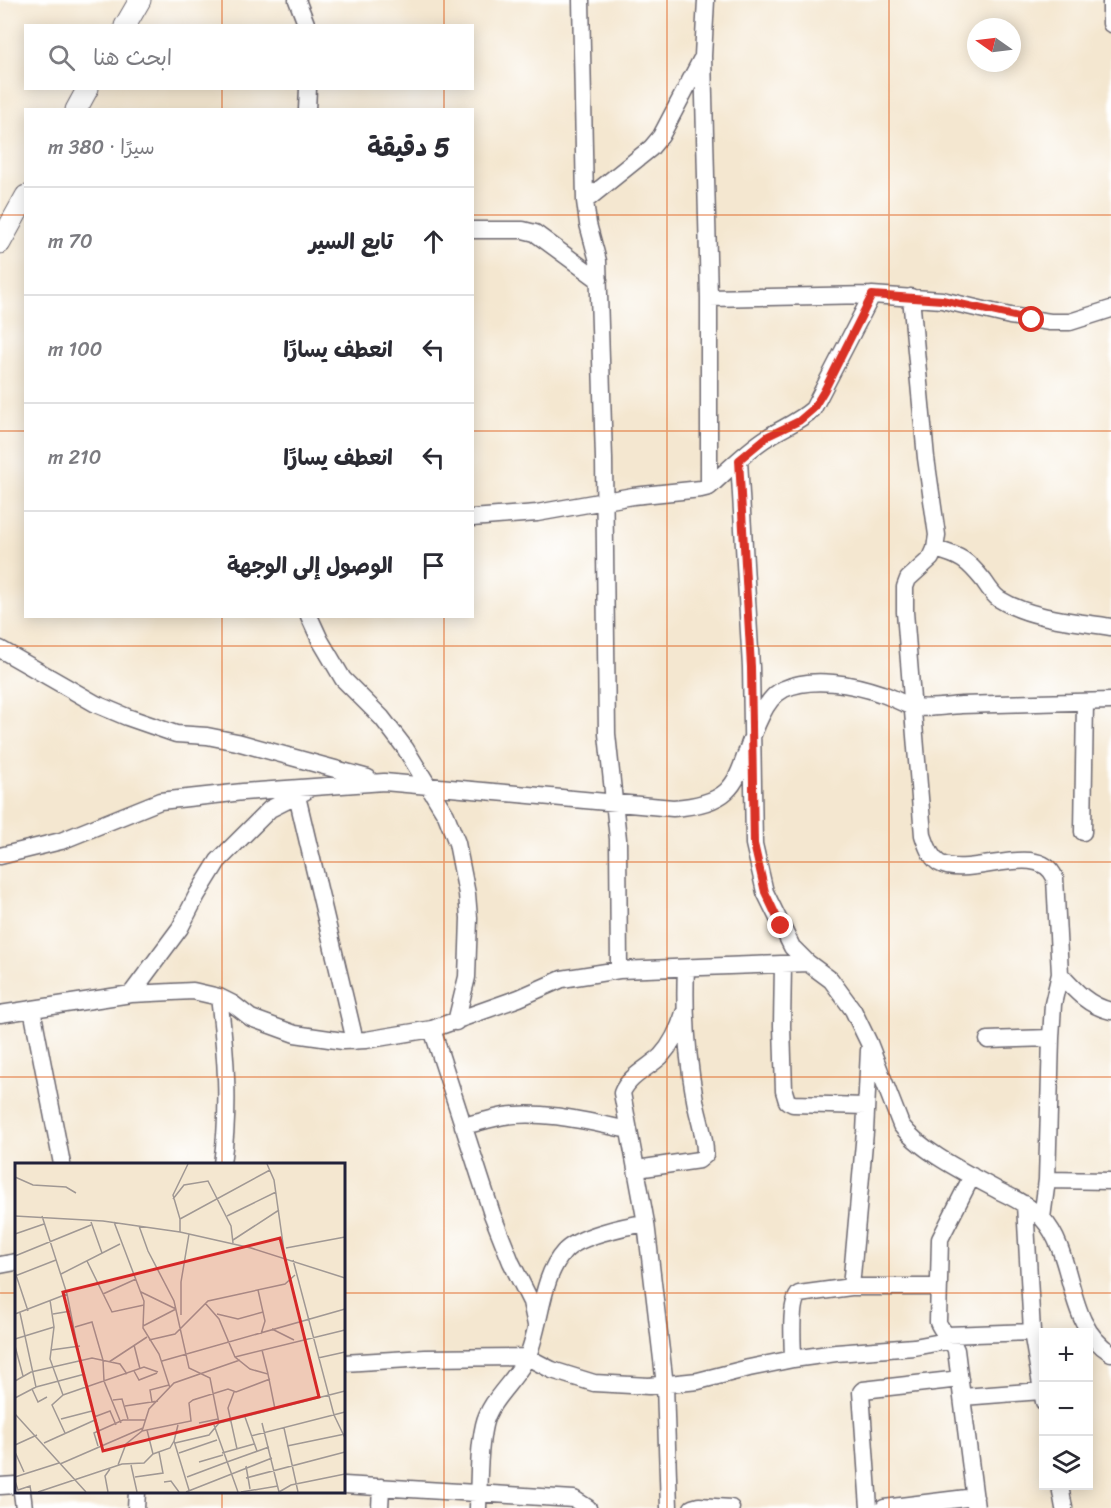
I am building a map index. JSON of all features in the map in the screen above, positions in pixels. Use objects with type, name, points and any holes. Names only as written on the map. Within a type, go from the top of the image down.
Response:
[{"type":"street","points":[[126,24],[140,0]]},
{"type":"street","points":[[297,0],[306,24]]},
{"type":"street","points":[[581,0],[585,201],[588,224],[597,252],[604,502],[607,734],[618,838],[619,970]]},
{"type":"street","points":[[706,0],[703,56],[709,298],[709,486]]},
{"type":"street","points":[[1111,0],[1111,24]]},
{"type":"street","points":[[585,201],[651,148],[661,136],[703,56]]},
{"type":"street","points":[[77,108],[87,90]]},
{"type":"street","points":[[307,108],[308,90]]},
{"type":"street","points":[[0,243],[24,200]]},
{"type":"street","points":[[474,230],[523,230],[535,233],[598,280]]},
{"type":"street","points":[[709,298],[872,295],[910,297],[942,300],[1010,316],[1050,322],[1070,322],[1111,309]]},
{"type":"street","points":[[474,519],[537,513],[633,496],[701,489],[709,486],[768,436],[799,421],[813,409],[872,295]]},
{"type":"street","points":[[910,297],[926,458],[937,535],[935,549],[925,565],[908,579],[905,587],[905,612],[922,821],[926,845],[938,862],[952,867],[1031,861],[1046,865],[1052,870],[1055,878],[1060,974],[1053,1004],[1047,1180],[1042,1218]]},
{"type":"street","points":[[739,460],[751,667],[754,844],[765,892],[792,947],[808,963],[831,980],[853,1010],[869,1043],[901,1125],[910,1136],[972,1176],[1024,1204],[1042,1218],[1064,1255],[1071,1290],[1084,1322],[1098,1342],[1111,1353]]},
{"type":"street","points":[[935,549],[958,555],[975,570],[996,597],[1011,606],[1035,614],[1111,627]]},
{"type":"street","points":[[310,618],[343,679],[393,733],[430,788],[446,815],[457,843],[467,894],[469,918],[467,977],[456,1022]]},
{"type":"street","points":[[0,649],[96,704],[176,734],[207,736],[237,742],[384,782],[430,788],[673,808],[688,807],[715,800],[732,787],[752,733],[772,697],[785,689],[803,684],[820,682],[861,687],[913,707],[1111,701]]},
{"type":"street","points":[[1083,832],[1085,702]]},
{"type":"street","points":[[0,856],[61,841],[160,801],[243,792],[384,782]]},
{"type":"street","points":[[131,994],[180,928],[196,896],[218,861],[270,809],[314,787]]},
{"type":"street","points":[[297,796],[355,1041]]},
{"type":"street","points":[[0,1014],[131,994],[193,991],[219,997],[251,1017],[284,1031],[326,1039],[355,1041],[432,1029],[456,1022],[562,979],[619,970],[808,963]]},
{"type":"street","points":[[783,964],[782,1037],[784,1092],[787,1101],[793,1104],[866,1107]]},
{"type":"street","points":[[637,1169],[699,1160],[705,1155],[695,1100],[684,1013],[686,968]]},
{"type":"street","points":[[1060,974],[1090,1004],[1111,1011]]},
{"type":"street","points":[[219,997],[228,1087],[222,1163]]},
{"type":"street","points":[[32,1009],[62,1163]]},
{"type":"street","points":[[669,1508],[665,1386],[646,1223],[622,1101],[625,1086],[663,1054],[673,1040],[684,1013]]},
{"type":"street","points":[[432,1029],[492,1214],[511,1262],[531,1302],[537,1328]]},
{"type":"street","points":[[988,1040],[1051,1038]]},
{"type":"street","points":[[851,1287],[869,1043]]},
{"type":"street","points":[[462,1126],[504,1116],[521,1115],[581,1121],[629,1130]]},
{"type":"street","points":[[892,1508],[975,1502],[956,1350],[938,1322],[940,1239],[972,1176]]},
{"type":"street","points":[[1047,1180],[1111,1181]]},
{"type":"street","points":[[1024,1204],[1032,1332],[1040,1382]]},
{"type":"street","points":[[478,1500],[482,1439],[488,1414],[527,1357],[553,1269],[564,1251],[572,1245],[646,1223]]},
{"type":"street","points":[[0,1265],[15,1262]]},
{"type":"street","points":[[793,1359],[796,1297],[799,1294],[851,1287],[939,1287]]},
{"type":"street","points":[[345,1363],[425,1358],[527,1357],[552,1370],[594,1383],[665,1386],[698,1381],[793,1359],[914,1347],[949,1338],[1032,1332]]},
{"type":"street","points":[[869,1508],[861,1392],[960,1379]]},
{"type":"street","points":[[963,1397],[1039,1396]]},
{"type":"street","points":[[0,1486],[15,1485]]},
{"type":"street","points":[[345,1485],[381,1487],[478,1500],[573,1503],[588,1508]]},
{"type":"street","points":[[380,1508],[381,1487]]},
{"type":"street","points":[[1061,1490],[1064,1508]]},
{"type":"street","points":[[22,1493],[24,1508]]},
{"type":"street","points":[[136,1508],[137,1493]]},
{"type":"street","points":[[692,1508],[699,1506],[731,1508]]},
{"type":"route","points":[[781,926],[765,892],[754,844],[751,667],[739,460],[768,436],[799,421],[813,409],[872,295],[942,300],[1032,320]]}]
